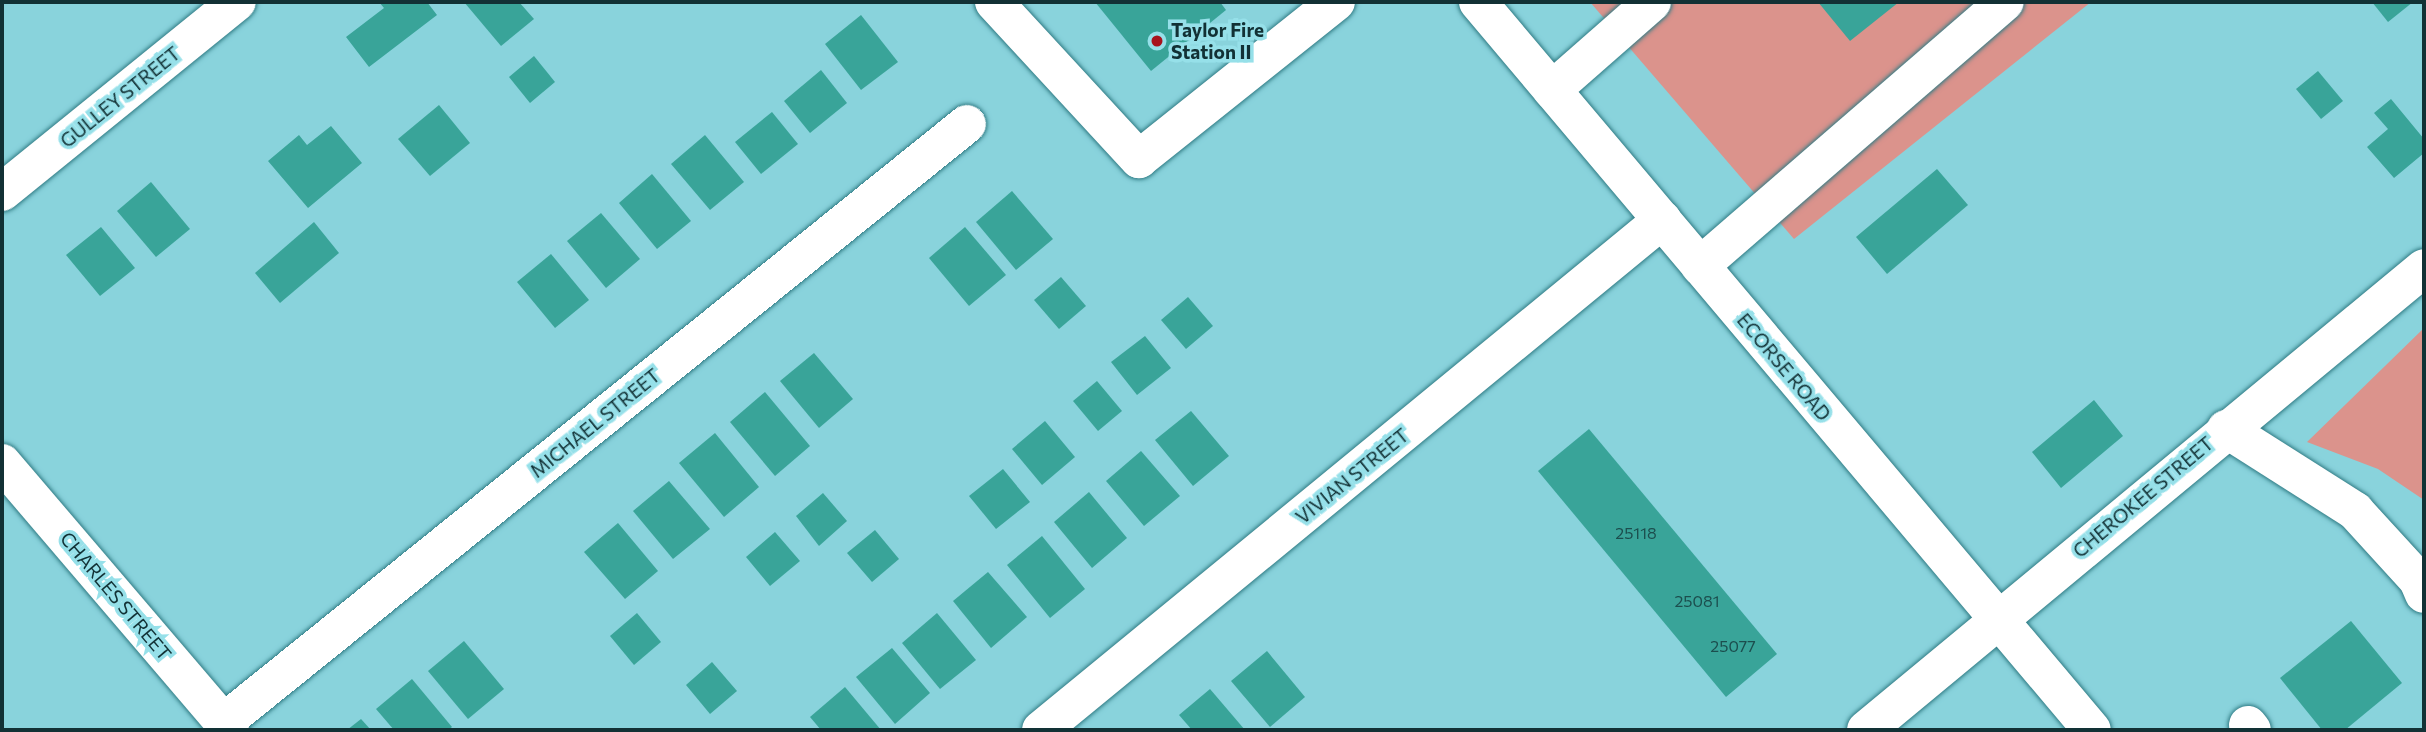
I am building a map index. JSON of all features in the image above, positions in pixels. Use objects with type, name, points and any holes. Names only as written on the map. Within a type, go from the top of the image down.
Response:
[{"type":"street","name":"GULLEY STREET","points":[[2,192],[237,2]]},
{"type":"street","points":[[994,2],[1139,159],[1336,2]]},
{"type":"street","name":"ECORSE ROAD","points":[[1478,2],[1997,621],[2092,730]]},
{"type":"street","points":[[1552,90],[1653,2]]},
{"type":"street","points":[[1700,266],[2005,2]]},
{"type":"street","name":"MICHAEL STREET","points":[[226,726],[967,124]]},
{"type":"street","name":"VIVIAN STREET","points":[[1041,730],[1662,220]]},
{"type":"street","name":"CHEROKEE STREET","points":[[1866,730],[2225,429],[2424,268]]},
{"type":"street","points":[[2225,429],[2355,511],[2418,580],[2424,594]]},
{"type":"street","name":"CHARLES STREET","points":[[2,463],[226,726]]},
{"type":"shaded area","points":[[1590,2],[2091,2],[1794,239]]},
{"type":"shaded area","points":[[2424,328],[2424,500],[2378,469],[2307,442]]},
{"type":"building","points":[[379,2],[427,2],[437,15],[369,67],[346,37],[384,8]]},
{"type":"building","points":[[464,2],[519,2],[534,19],[501,46]]},
{"type":"building","name":"Taylor Fire Station II","points":[[1095,2],[1220,2],[1226,10],[1151,71]]},
{"type":"building","points":[[1818,2],[1899,2],[1850,41]]},
{"type":"building","points":[[2372,2],[2413,2],[2388,22]]},
{"type":"building","points":[[861,15],[898,62],[861,90],[825,44]]},
{"type":"building","points":[[534,56],[555,82],[530,103],[509,77]]},
{"type":"building","points":[[821,70],[847,103],[810,133],[784,101]]},
{"type":"building","points":[[2318,71],[2343,101],[2321,119],[2296,89]]},
{"type":"building","points":[[2391,99],[2424,139],[2424,153],[2394,178],[2367,147],[2388,129],[2374,113]]},
{"type":"building","points":[[439,105],[470,143],[430,176],[398,139]]},
{"type":"building","points":[[772,112],[798,144],[761,174],[735,142]]},
{"type":"building","points":[[331,126],[362,163],[308,208],[268,161],[299,135],[307,145]]},
{"type":"building","points":[[705,135],[744,182],[710,210],[671,164]]},
{"type":"building","points":[[1937,169],[1968,205],[1887,274],[1856,237]]},
{"type":"building","points":[[652,174],[691,221],[657,249],[619,203]]},
{"type":"building","points":[[151,182],[190,229],[156,257],[117,211]]},
{"type":"building","points":[[1012,191],[1053,239],[1016,270],[976,222]]},
{"type":"building","points":[[601,213],[640,259],[606,288],[567,241]]},
{"type":"building","points":[[314,222],[339,253],[280,303],[255,273]]},
{"type":"building","points":[[101,227],[135,268],[100,296],[66,255]]},
{"type":"building","points":[[965,227],[1006,275],[969,306],[929,258]]},
{"type":"building","points":[[551,254],[589,300],[555,328],[517,282]]},
{"type":"building","points":[[1061,277],[1086,306],[1059,329],[1034,300]]},
{"type":"building","points":[[1188,297],[1213,326],[1186,349],[1161,320]]},
{"type":"building","points":[[1145,336],[1171,368],[1137,395],[1111,362]]},
{"type":"building","points":[[814,353],[853,399],[819,428],[780,381]]},
{"type":"building","points":[[1097,381],[1122,411],[1098,431],[1073,401]]},
{"type":"building","points":[[765,392],[810,446],[775,476],[730,422]]},
{"type":"building","points":[[2094,400],[2123,436],[2061,488],[2032,452]]},
{"type":"building","points":[[1191,411],[1229,456],[1193,486],[1155,440]]},
{"type":"building","points":[[1045,421],[1075,457],[1042,485],[1012,449]]},
{"type":"building","points":[[1589,429],[1777,654],[1726,697],[1538,471]]},
{"type":"building","points":[[715,433],[759,487],[724,517],[679,463]]},
{"type":"building","points":[[1141,451],[1180,496],[1144,526],[1106,481]]},
{"type":"building","points":[[1003,469],[1030,502],[996,529],[969,496]]},
{"type":"building","points":[[669,481],[710,529],[673,559],[633,511]]},
{"type":"building","points":[[1089,492],[1127,538],[1092,568],[1054,522]]},
{"type":"building","points":[[823,493],[847,521],[819,546],[796,516]]},
{"type":"building","points":[[618,523],[658,571],[625,599],[584,552]]},
{"type":"building","points":[[875,530],[899,559],[872,582],[847,553]]},
{"type":"building","points":[[775,532],[800,561],[770,586],[746,557]]},
{"type":"building","points":[[1042,536],[1085,589],[1050,618],[1007,565]]},
{"type":"building","points":[[988,572],[1027,617],[991,648],[953,601]]},
{"type":"building","points":[[637,613],[661,642],[634,665],[610,636]]},
{"type":"building","points":[[937,613],[976,660],[940,689],[902,643]]},
{"type":"building","points":[[2351,621],[2402,683],[2345,730],[2322,730],[2280,678]]},
{"type":"building","points":[[464,641],[504,689],[468,719],[428,671]]},
{"type":"building","points":[[892,648],[930,693],[895,724],[856,677]]},
{"type":"building","points":[[1267,651],[1305,697],[1270,727],[1231,681]]},
{"type":"building","points":[[712,662],[737,691],[710,714],[686,685]]},
{"type":"building","points":[[412,679],[452,727],[448,730],[394,730],[376,709]]},
{"type":"building","points":[[845,687],[881,730],[821,730],[810,717]]},
{"type":"building","points":[[1210,689],[1245,730],[1192,730],[1179,715]]},
{"type":"building","points":[[361,719],[371,730],[347,730]]},
{"type":"place","name":"Taylor Fire Station II","points":[[1157,41]]}]
